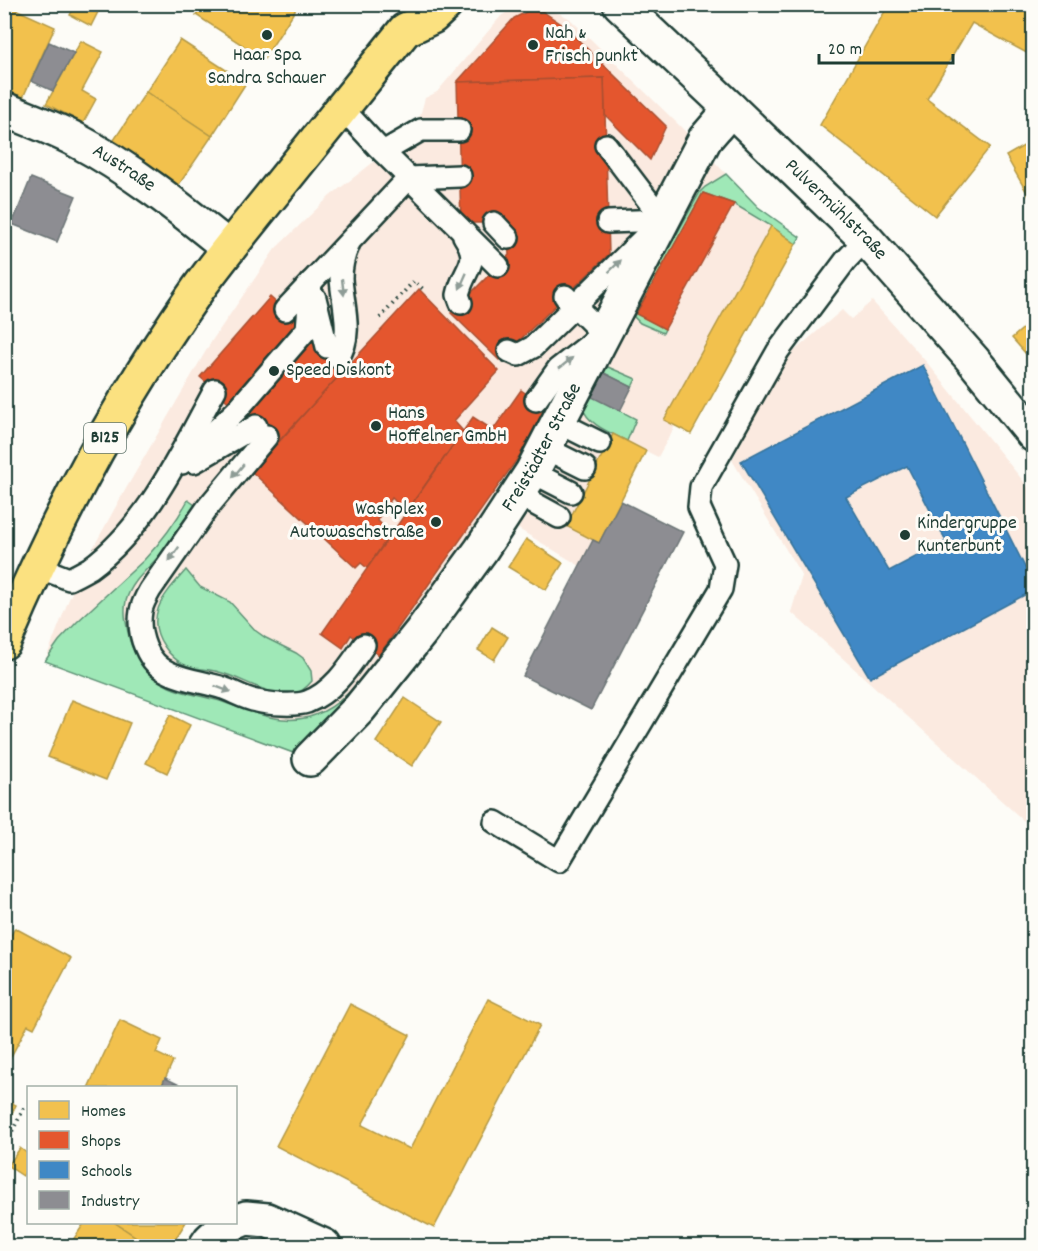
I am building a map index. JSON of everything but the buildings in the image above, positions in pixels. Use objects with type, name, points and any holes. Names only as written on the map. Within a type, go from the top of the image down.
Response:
[{"type":"main road","name":"B125","points":[[4,642],[38,567],[119,413],[155,353],[200,287],[342,108],[405,17],[432,17],[446,4]]},
{"type":"street","name":"Pulvermühlstraße","points":[[620,4],[866,239],[973,360],[1034,435]]},
{"type":"street","name":"Austraße","points":[[4,109],[75,140],[120,167],[230,248]]},
{"type":"street","name":"Freistädter Straße","points":[[310,759],[359,709],[421,632],[481,550],[603,334],[705,139],[731,109]]},
{"type":"street","points":[[237,1222],[246,1218],[267,1220],[324,1246]]},
{"type":"street","points":[[206,1246],[224,1227],[231,1224]]},
{"type":"lane","points":[[342,108],[498,266]]},
{"type":"lane","points":[[383,152],[421,130],[459,130]]},
{"type":"lane","points":[[606,145],[663,220]]},
{"type":"lane","points":[[606,171],[663,220]]},
{"type":"lane","points":[[285,310],[409,178],[460,176]]},
{"type":"lane","points":[[608,222],[663,220]]},
{"type":"lane","points":[[509,351],[518,355],[528,350],[551,320],[589,282],[663,220]]},
{"type":"lane","points":[[458,223],[472,251],[471,263],[458,295],[461,303]]},
{"type":"lane","points":[[311,282],[333,352],[341,352],[345,338],[345,306],[341,278],[343,263],[347,248],[358,233]]},
{"type":"lane","points":[[495,822],[559,861],[722,589],[725,564],[699,507],[700,487],[778,351],[846,260],[866,239]]},
{"type":"lane","points":[[167,478],[237,410],[307,329],[311,282]]},
{"type":"lane","points":[[570,301],[603,334]]},
{"type":"lane","points":[[38,567],[69,579],[88,569],[105,556],[123,538],[167,478],[215,390]]},
{"type":"lane","points":[[167,478],[262,431],[144,601],[141,611],[141,632],[147,650],[158,666],[168,673],[224,688],[256,701],[279,704],[303,703],[318,697],[331,687],[350,666],[364,645]]},
{"type":"lane","points":[[538,447],[600,443]]},
{"type":"lane","points":[[538,447],[585,468]]},
{"type":"lane","points":[[538,447],[571,492]]},
{"type":"lane","points":[[538,447],[559,517]]},
{"type":"path","points":[[4,1147],[24,1108]]},
{"type":"shaded area","points":[[518,5],[541,5],[569,18],[680,126],[758,207],[800,237],[691,434],[675,426],[658,457],[646,451],[599,543],[593,540],[580,566],[490,512],[380,665],[296,754],[45,661],[69,599],[120,499],[211,342],[275,249],[330,196],[389,150],[420,116],[425,98],[437,92],[501,16]]},
{"type":"shaded area","name":"Kindergruppe Kunterbunt","points":[[872,301],[929,365],[1033,493],[1033,829],[791,612],[802,576],[732,460],[785,359],[842,310],[851,319]]},
{"type":"green space","points":[[726,174],[758,207],[800,237],[796,244],[734,204],[703,193],[637,313],[665,329],[663,333],[640,323],[634,317],[638,304],[700,192]]},
{"type":"green space","points":[[608,367],[636,379],[632,387],[604,373],[592,396],[636,419],[627,441],[594,423],[582,406],[602,368]]},
{"type":"green space","points":[[188,500],[195,505],[166,547],[137,580],[126,601],[125,616],[132,647],[151,675],[179,691],[268,717],[292,719],[315,715],[333,706],[349,692],[376,661],[380,665],[296,754],[45,661],[59,641],[77,622],[144,560],[173,524]]},
{"type":"green space","points":[[186,570],[200,587],[230,602],[256,631],[303,658],[311,671],[312,681],[302,691],[294,694],[275,693],[219,672],[188,666],[174,658],[158,635],[156,614],[171,587]]},
{"type":"place","name":"Haar Spa Sandra Schauer","points":[[267,35]]},
{"type":"place","name":"Nah & Frisch punkt","points":[[533,45]]},
{"type":"place","name":"Speed Diskont","points":[[274,371]]},
{"type":"place","name":"Hans Hoffelner GmbH","points":[[376,426]]},
{"type":"place","name":"Washplex Autowaschstraße","points":[[436,522]]},
{"type":"place","name":"Kindergruppe Kunterbunt","points":[[905,535]]}]
